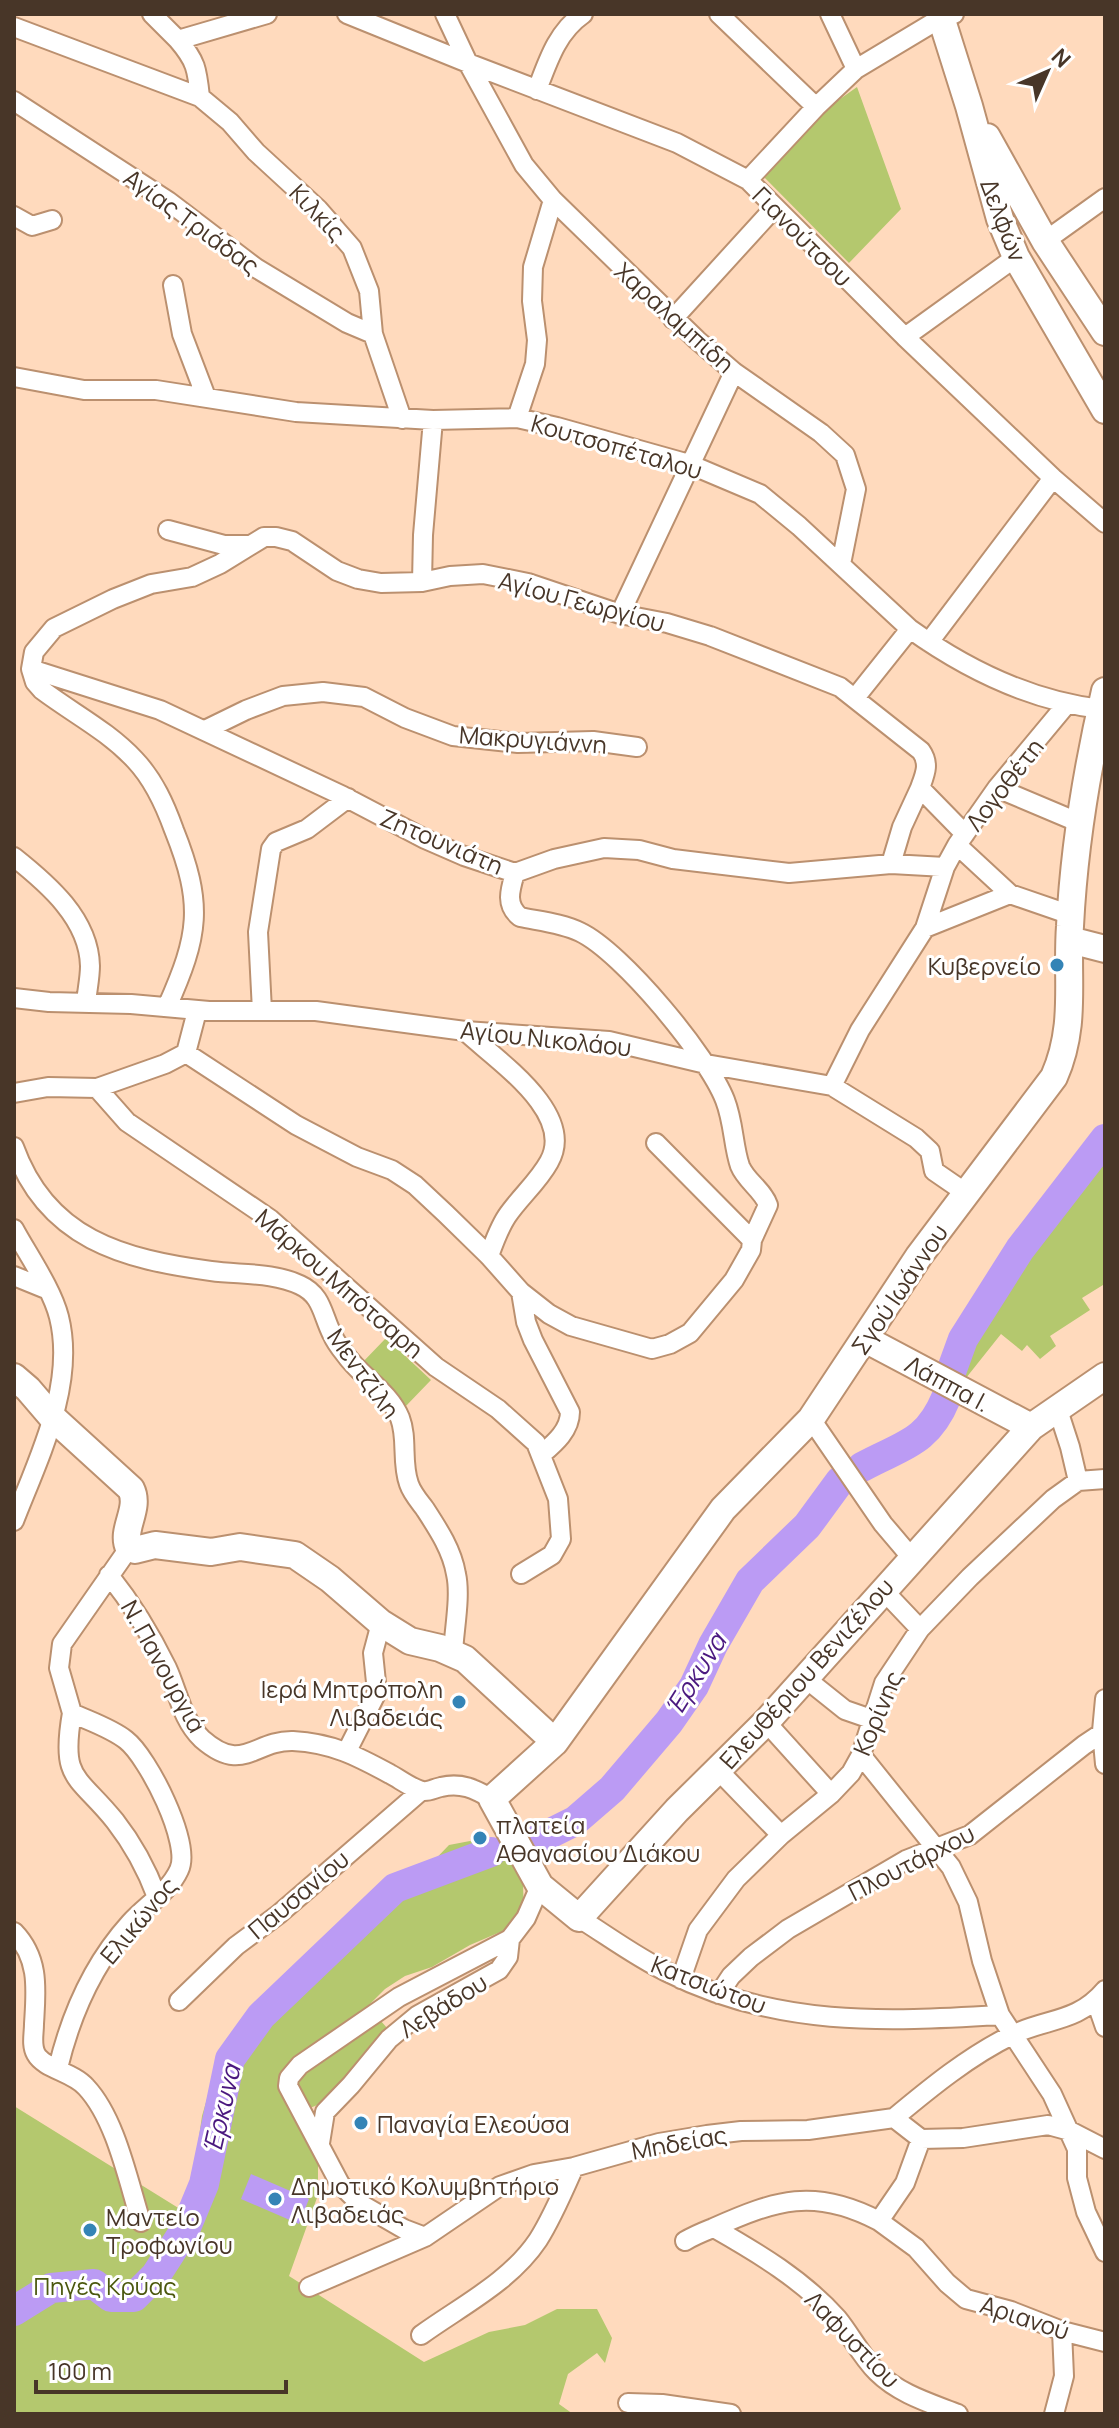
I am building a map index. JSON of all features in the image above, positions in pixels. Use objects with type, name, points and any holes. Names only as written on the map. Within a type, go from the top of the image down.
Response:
[{"type":"main road","name":"Δελφών","points":[[945,15],[1000,219],[1016,257],[1105,410]]},
{"type":"main road","points":[[969,106],[1045,241],[1105,332]]},
{"type":"main road","name":"Σγού Ιωάννου","points":[[492,1799],[555,1742],[723,1509],[811,1419],[919,1256],[1054,1077],[1064,1054],[1070,1023],[1070,927],[1080,823],[1104,703]]},
{"type":"main road","points":[[1070,927],[1105,949]]},
{"type":"main road","name":"Λάππα Ι.","points":[[865,1339],[1031,1427]]},
{"type":"main road","name":"Ελευθέριου Βενιζέλου","points":[[579,1918],[677,1810],[766,1722],[1031,1427],[1105,1376]]},
{"type":"main road","points":[[14,1377],[52,1417],[131,1489],[134,1496],[126,1535],[129,1548],[173,1545],[195,1552],[211,1552],[240,1547],[295,1555],[330,1579],[381,1623],[410,1641],[465,1659],[555,1742]]},
{"type":"main road","name":"Κατσιώτου","points":[[492,1799],[540,1886],[579,1918]]},
{"type":"street","points":[[152,14],[192,56],[197,68],[200,97]]},
{"type":"street","points":[[178,40],[267,14]]},
{"type":"street","name":"Γιανούτσου","points":[[347,14],[677,143],[748,180],[905,337],[1053,478],[1105,523]]},
{"type":"street","name":"Χαραλαμπίδη","points":[[445,14],[524,165],[553,200],[673,319],[734,372],[821,433],[845,455],[856,489],[841,564]]},
{"type":"street","points":[[537,90],[556,42],[583,14]]},
{"type":"street","points":[[719,14],[816,107]]},
{"type":"street","points":[[830,14],[856,69]]},
{"type":"street","points":[[748,180],[856,69],[945,15]]},
{"type":"street","name":"Κιλκίς","points":[[14,27],[200,97],[230,122],[256,152],[318,209],[352,248],[369,291],[373,334],[402,419]]},
{"type":"street","name":"Αγίας Τριάδας","points":[[14,101],[168,201],[256,268],[347,323],[373,334]]},
{"type":"street","points":[[1045,241],[1105,198]]},
{"type":"street","points":[[517,418],[535,364],[537,340],[532,301],[533,267],[553,200]]},
{"type":"street","points":[[673,319],[775,207]]},
{"type":"street","points":[[14,216],[32,226],[52,220]]},
{"type":"street","points":[[905,337],[1016,257]]},
{"type":"street","points":[[1068,277],[1085,286],[1105,308]]},
{"type":"street","points":[[173,285],[182,334],[206,397]]},
{"type":"street","points":[[620,614],[734,372]]},
{"type":"street","name":"Κουτσοπέταλου","points":[[14,377],[84,390],[156,390],[296,412],[433,420],[517,418],[689,464],[760,494],[910,629],[982,673],[1066,705],[1104,703]]},
{"type":"street","points":[[422,582],[433,420]]},
{"type":"street","points":[[929,642],[1053,478]]},
{"type":"street","name":"Αγίου Γεωργίου","points":[[168,530],[224,545],[250,545],[264,537],[276,537],[292,541],[337,571],[381,583],[422,582],[483,574],[528,583],[620,614],[667,623],[710,636],[816,676],[855,698],[927,759],[920,788]]},
{"type":"street","points":[[167,1007],[191,944],[196,903],[186,860],[162,797],[137,762],[97,725],[42,690],[35,682],[31,669],[34,652],[54,628],[151,584],[192,577],[250,545]]},
{"type":"street","points":[[855,698],[910,629]]},
{"type":"street","name":"Ζητουνιάτη","points":[[31,669],[160,710],[348,798],[425,839],[515,873],[554,859],[604,848],[639,850],[709,865],[789,873],[891,864],[945,867]]},
{"type":"street","name":"Μακρυγιάννη","points":[[205,730],[283,696],[323,692],[364,697],[405,718],[453,736],[518,743],[593,741],[637,747]]},
{"type":"street","name":"Λογοθέτη","points":[[1010,894],[961,839],[997,788],[1066,705]]},
{"type":"street","points":[[891,864],[920,788],[961,839],[945,867],[925,928],[860,1030],[832,1086],[916,1138],[930,1151],[934,1171],[966,1193]]},
{"type":"street","points":[[997,788],[1080,823]]},
{"type":"street","points":[[262,1011],[258,932],[271,849],[276,842],[307,829],[348,798]]},
{"type":"street","points":[[14,857],[72,912],[86,938],[90,965],[86,1003]]},
{"type":"street","points":[[186,1053],[296,1125],[357,1157],[392,1170],[415,1185],[489,1256],[521,1292],[549,1314],[571,1326],[652,1349],[670,1344],[690,1333],[734,1280],[751,1250],[752,1240],[768,1205],[740,1167],[735,1129],[725,1098],[706,1064],[640,982],[610,952],[579,931],[520,917],[515,913],[509,895],[515,873]]},
{"type":"street","points":[[925,928],[1010,894],[1070,927]]},
{"type":"street","name":"Αγίου Νικολάου","points":[[14,998],[197,1011],[316,1011],[465,1031],[609,1041],[706,1064],[832,1086]]},
{"type":"street","points":[[14,1093],[48,1087],[97,1088],[165,1064],[186,1053],[197,1011]]},
{"type":"street","points":[[465,1031],[540,1101],[553,1123],[556,1143],[550,1161],[507,1215],[489,1256]]},
{"type":"street","name":"Μάρκου Μπότσαρη","points":[[97,1088],[127,1122],[270,1219],[436,1367],[521,1428],[536,1443],[558,1499],[561,1539],[552,1555],[521,1574]]},
{"type":"street","points":[[656,1143],[752,1240]]},
{"type":"street","name":"Μεντζίλη","points":[[14,1147],[33,1190],[55,1215],[82,1236],[115,1250],[172,1264],[286,1279],[311,1291],[320,1302],[332,1334],[347,1358],[391,1402],[399,1417],[410,1487],[447,1547],[457,1576],[453,1653]]},
{"type":"street","points":[[14,1229],[58,1314],[63,1343],[61,1378],[52,1417],[14,1521]]},
{"type":"street","points":[[14,1276],[46,1289]]},
{"type":"street","points":[[521,1292],[526,1322],[533,1340],[570,1412],[562,1434],[542,1454]]},
{"type":"street","points":[[1057,1407],[1078,1481],[1105,1479]]},
{"type":"street","points":[[811,1419],[883,1524],[911,1557]]},
{"type":"street","name":"Κορίνης","points":[[681,1979],[698,1930],[736,1879],[851,1773],[861,1755],[884,1683],[920,1629],[1053,1499],[1078,1481]]},
{"type":"street","points":[[129,1548],[62,1644],[58,1654],[59,1668],[72,1713],[68,1748],[75,1778],[114,1820],[148,1873],[157,1897]]},
{"type":"street","name":"Ν. Πανουργιά","points":[[109,1575],[137,1610],[169,1672],[180,1704],[202,1738],[236,1757],[246,1756],[268,1745],[290,1741],[347,1751],[421,1791]]},
{"type":"street","points":[[883,1590],[920,1629]]},
{"type":"street","points":[[347,1751],[377,1692],[373,1653],[381,1623]]},
{"type":"street","points":[[805,1678],[845,1710],[871,1719]]},
{"type":"street","points":[[1105,1699],[1105,1763]]},
{"type":"street","name":"Ελικώνος","points":[[58,2068],[61,2049],[84,1987],[130,1923],[179,1871],[183,1859],[169,1804],[129,1742],[72,1713]]},
{"type":"street","points":[[766,1722],[831,1794]]},
{"type":"street","name":"Πλουτάρχου","points":[[719,1994],[731,1976],[751,1957],[788,1929],[906,1860],[935,1846],[970,1835],[1104,1731]]},
{"type":"street","points":[[861,1755],[951,1867],[968,1902],[982,1961],[1000,2015],[1052,2094],[1070,2131],[1077,2149],[1077,2178],[1086,2212],[1105,2252]]},
{"type":"street","points":[[718,1770],[781,1835]]},
{"type":"street","points":[[421,1791],[455,1784],[472,1788],[492,1799]]},
{"type":"street","name":"Παυσανίου","points":[[179,2001],[236,1946],[279,1914],[421,1791]]},
{"type":"street","name":"Λεβάδου","points":[[320,2146],[288,2086],[289,2078],[300,2065],[399,1997],[510,1939],[526,1918],[540,1886]]},
{"type":"street","name":"Κατσιώτου","points":[[579,1918],[645,1961],[681,1979],[719,1994],[789,2014],[851,2020],[1000,2015]]},
{"type":"street","points":[[14,1932],[31,1957],[37,1978],[33,2045],[37,2057],[75,2076],[89,2089],[109,2122],[141,2222]]},
{"type":"street","name":"Λεβάδου","points":[[320,2146],[325,2112],[389,2039],[418,2015],[499,1970],[508,1957],[510,1939]]},
{"type":"street","points":[[1100,1995],[1105,2027]]},
{"type":"street","points":[[1100,1995],[1079,2013],[1014,2034],[955,2071],[894,2118],[921,2139],[963,2138],[1048,2125],[1070,2131],[1105,2149]]},
{"type":"street","name":"Μηδείας","points":[[309,2287],[425,2237],[500,2186],[534,2174],[574,2167],[659,2143],[707,2135],[808,2130],[894,2118]]},
{"type":"street","points":[[879,2221],[905,2183],[921,2139]]},
{"type":"street","points":[[320,2146],[340,2184],[359,2203],[404,2229],[425,2237]]},
{"type":"street","points":[[421,2335],[490,2289],[519,2263],[537,2241],[574,2167]]},
{"type":"street","name":"Αριανού","points":[[685,2241],[751,2211],[794,2201],[838,2203],[879,2221],[916,2248],[966,2299],[1105,2342]]},
{"type":"street","name":"Λαφυστίου","points":[[714,2228],[768,2259],[807,2290],[837,2319],[877,2372],[903,2392],[958,2414]]},
{"type":"street","points":[[1054,2414],[1064,2376],[1062,2331]]},
{"type":"street","points":[[628,2403],[662,2404],[731,2414]]},
{"type":"green space","points":[[857,87],[901,209],[849,263],[763,176],[816,116]]},
{"type":"green space","points":[[1105,1146],[1105,1287],[1103,1285],[1082,1298],[1090,1310],[1050,1336],[1056,1346],[1040,1359],[1027,1345],[1022,1351],[1001,1334],[966,1378],[959,1373],[1004,1283]]},
{"type":"green space","points":[[386,1338],[431,1380],[405,1407],[360,1365]]},
{"type":"green space","name":"Πηγές Κρύας","points":[[470,1841],[510,1857],[523,1884],[524,1915],[505,1930],[470,1945],[432,1967],[405,1976],[385,1989],[368,2006],[387,2028],[327,2101],[310,2108],[299,2122],[318,2158],[318,2195],[289,2276],[424,2362],[489,2332],[525,2325],[557,2309],[597,2309],[612,2338],[605,2363],[597,2353],[568,2374],[559,2404],[573,2414],[14,2414],[14,2106],[180,2209],[191,2192],[202,2116],[213,2078],[252,2018],[270,1999],[376,1921],[449,1845]]},
{"type":"shaded area","name":"Δημοτικό Κολυμβητήριο Λιβαδειάς","points":[[251,2174],[309,2199],[299,2224],[241,2199]]},
{"type":"waterway","name":"Έρκυνα","points":[[951,1372],[963,1339],[1020,1249],[1105,1139]]},
{"type":"waterway","name":"Έρκυνα","points":[[862,1467],[922,1434],[939,1413],[946,1398]]},
{"type":"waterway","name":"Έρκυνα","points":[[529,1844],[575,1821],[612,1789],[669,1722],[694,1686],[713,1645],[750,1581],[807,1526],[840,1481]]},
{"type":"waterway","name":"Έρκυνα","points":[[14,2311],[51,2288],[94,2284],[111,2297],[134,2297],[156,2275],[185,2230],[204,2184],[230,2059],[261,2016],[395,1888],[491,1852]]},
{"type":"place","name":"Κυβερνείο","points":[[1057,965]]},
{"type":"place","name":"Ιερά Μητρόπολη Λιβαδειάς","points":[[459,1702]]},
{"type":"place","name":"πλατεία Αθανασίου Διάκου","points":[[480,1838]]},
{"type":"place","name":"Παναγία Ελεούσα","points":[[361,2123]]},
{"type":"place","name":"Δημοτικό Κολυμβητήριο Λιβαδειάς","points":[[275,2199]]},
{"type":"place","name":"Μαντείο Τροφωνίου","points":[[90,2230]]}]
